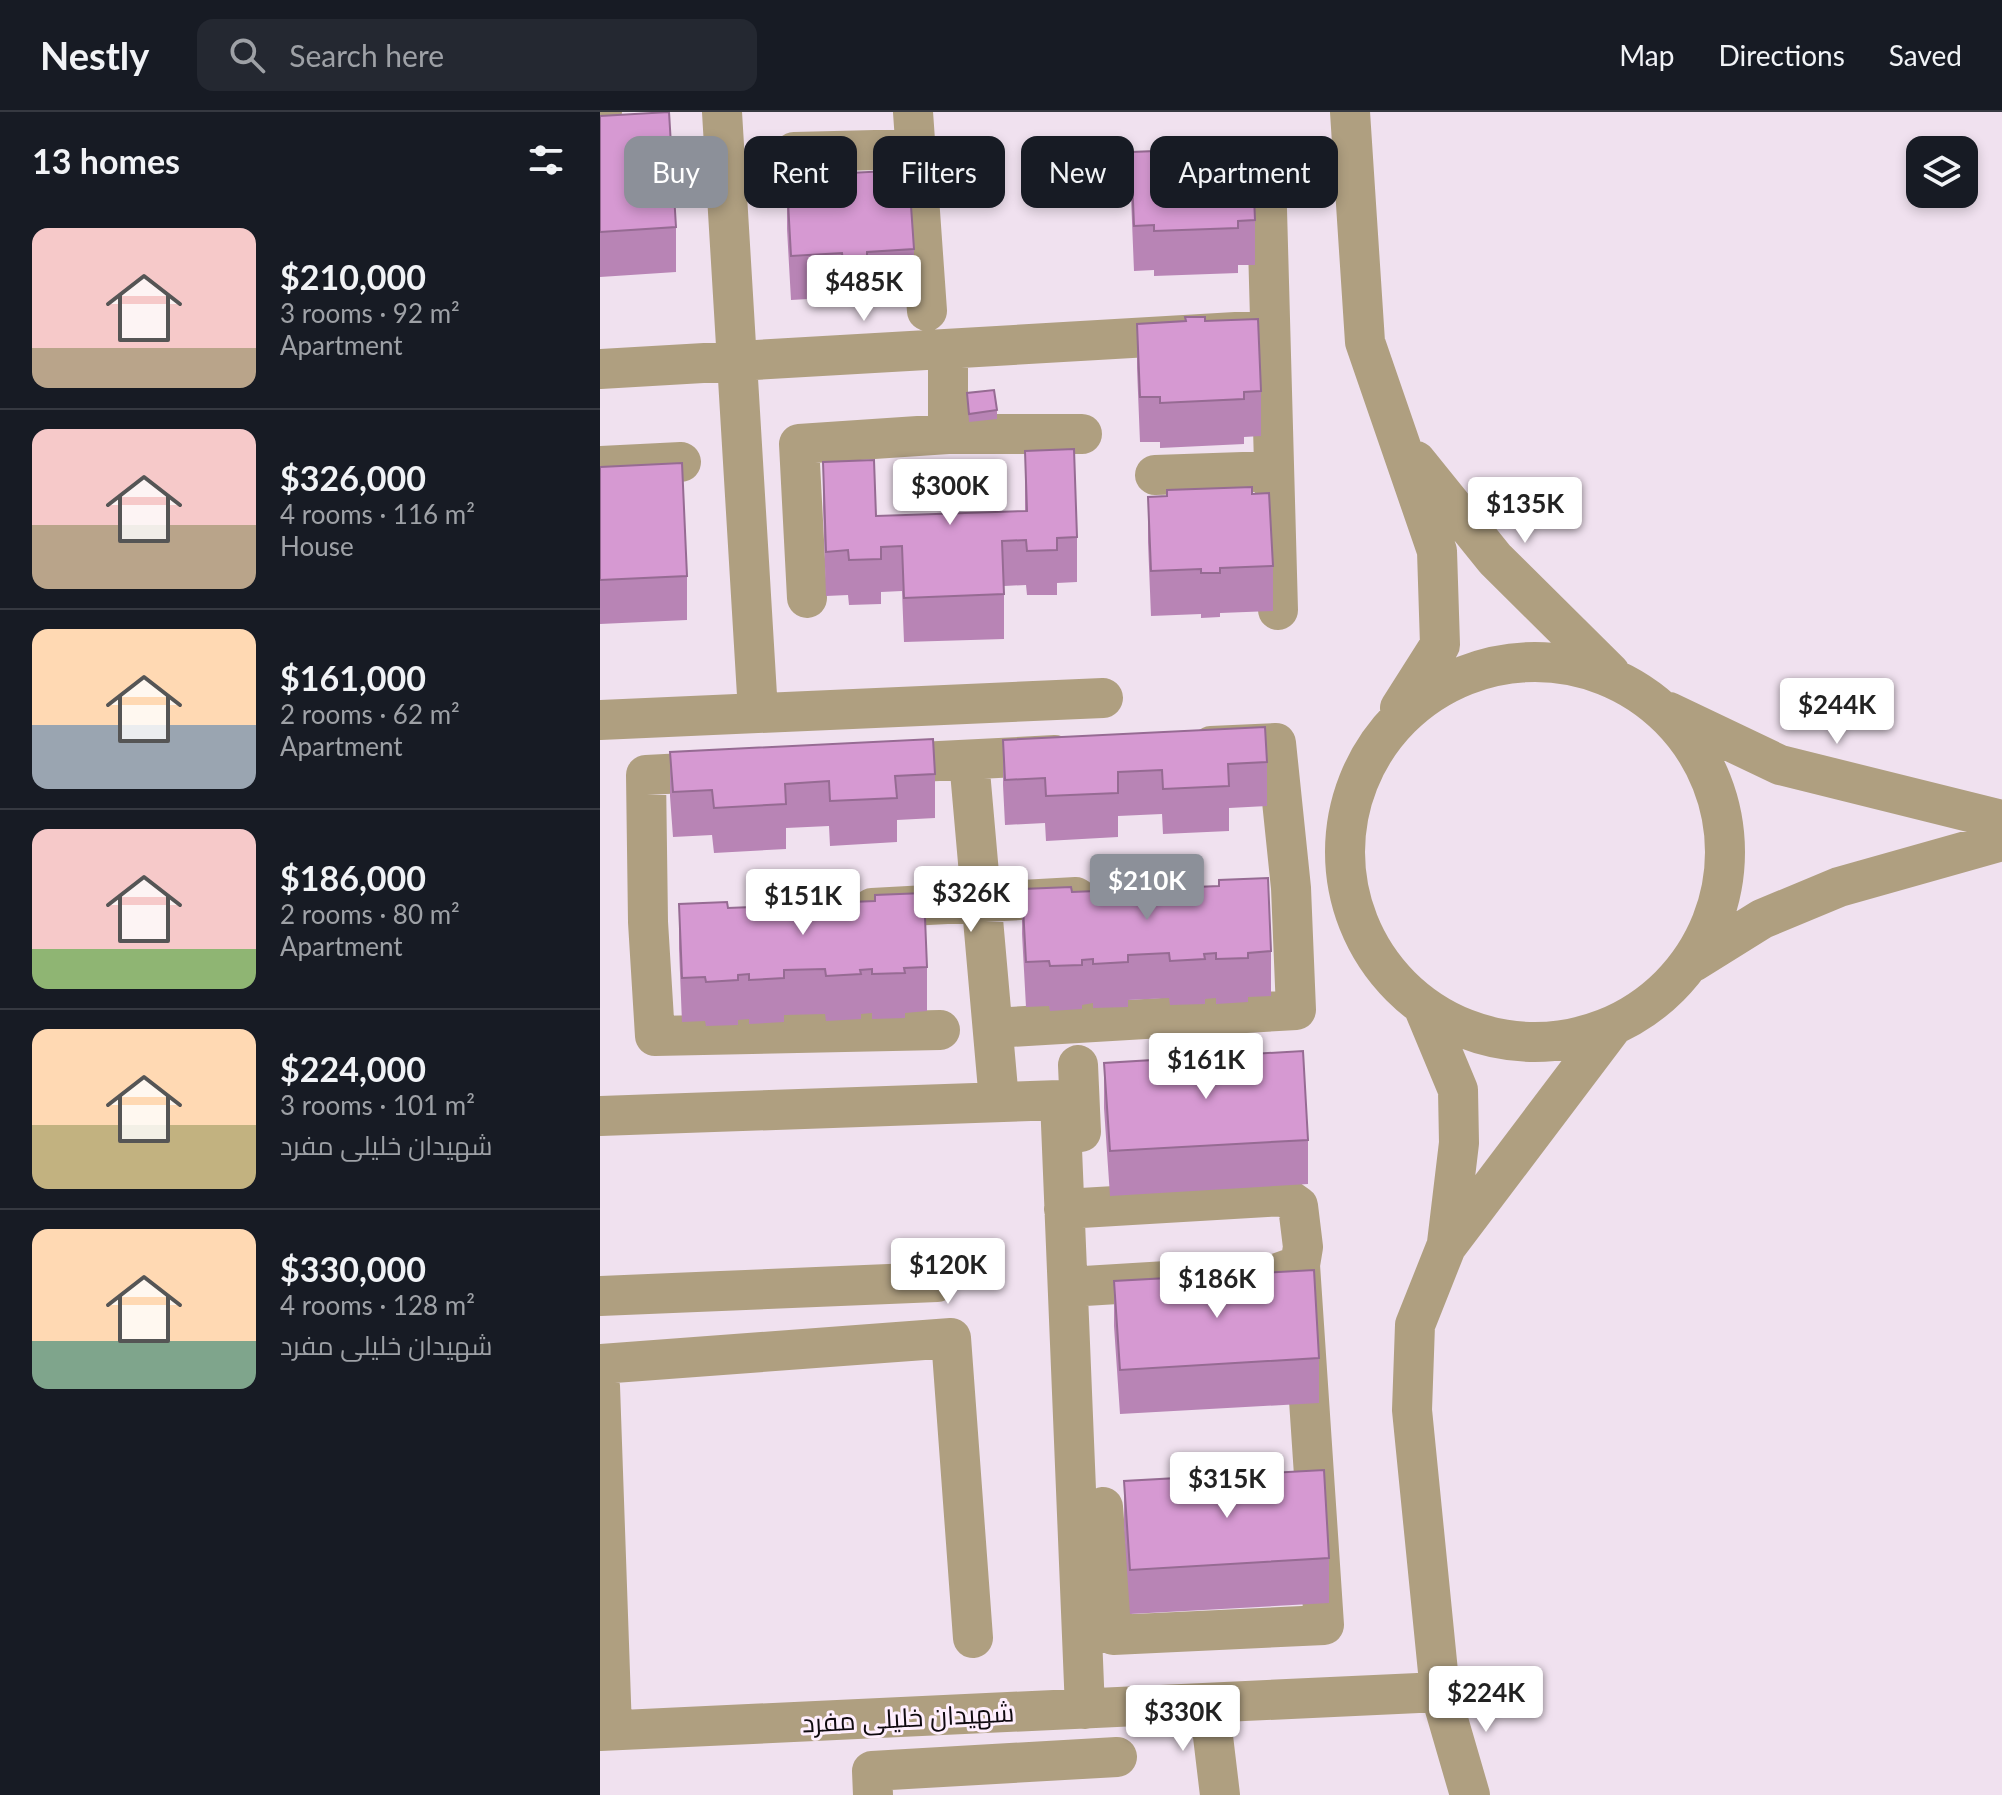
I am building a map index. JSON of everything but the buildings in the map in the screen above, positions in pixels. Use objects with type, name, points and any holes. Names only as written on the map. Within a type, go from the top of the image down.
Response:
[{"type":"street","points":[[722,112],[758,712]]},
{"type":"street","points":[[1350,112],[1365,342],[1437,551],[1440,645],[1379,741],[1352,794],[1343,852],[1353,911],[1380,964],[1423,1006],[1467,1030],[1515,1041],[1565,1040],[1613,1026],[1655,1000],[1690,964],[1762,919],[1839,887],[2002,841]]},
{"type":"street","points":[[857,141],[914,131],[927,311]]},
{"type":"street","points":[[1267,208],[1278,610]]},
{"type":"street","points":[[600,369],[1270,330]]},
{"type":"street","points":[[948,350],[948,434]]},
{"type":"street","points":[[807,598],[799,444],[948,434],[1082,434]]},
{"type":"street","points":[[1398,439],[1495,559],[1619,681],[1659,708],[1780,765],[2002,820]]},
{"type":"street","points":[[600,466],[681,462]]},
{"type":"street","points":[[1155,475],[1274,471]]},
{"type":"street","points":[[1379,741],[1416,702],[1462,675],[1514,663],[1568,664],[1619,681]]},
{"type":"street","points":[[600,720],[1103,698]]},
{"type":"street","points":[[1659,708],[1691,743],[1713,784],[1725,830],[1724,877],[1712,923],[1690,964]]},
{"type":"street","points":[[993,1028],[1296,1010],[1276,888],[1276,743],[1168,749]]},
{"type":"street","points":[[846,765],[1092,753]]},
{"type":"street","points":[[969,760],[999,1101]]},
{"type":"street","points":[[754,770],[646,775],[664,921],[655,1036],[940,1030]]},
{"type":"street","points":[[838,910],[1105,896]]},
{"type":"street","points":[[1423,1006],[1458,1090],[1459,1143],[1446,1247],[1415,1325],[1412,1410],[1440,1692],[1470,1795]]},
{"type":"street","points":[[1446,1247],[1613,1026]]},
{"type":"street","points":[[1078,1065],[1074,1208],[1085,1709]]},
{"type":"street","points":[[600,1116],[1060,1100],[1074,1208]]},
{"type":"street","points":[[1076,1287],[1113,1635],[1324,1625],[1300,1265],[1303,1247],[1294,1159]]},
{"type":"street","points":[[1074,1208],[1284,1196],[1298,1206]]},
{"type":"street","points":[[1076,1287],[1281,1273],[1300,1265]]},
{"type":"street","points":[[600,1296],[937,1282]]},
{"type":"street","points":[[600,1364],[951,1338],[973,1638]]},
{"type":"street","name":"شهیدان خلیلی مفرد","points":[[600,1386],[606,1730],[1440,1692]]},
{"type":"street","points":[[1209,1703],[1220,1795]]},
{"type":"street","points":[[873,1795],[872,1771],[1117,1757]]}]
